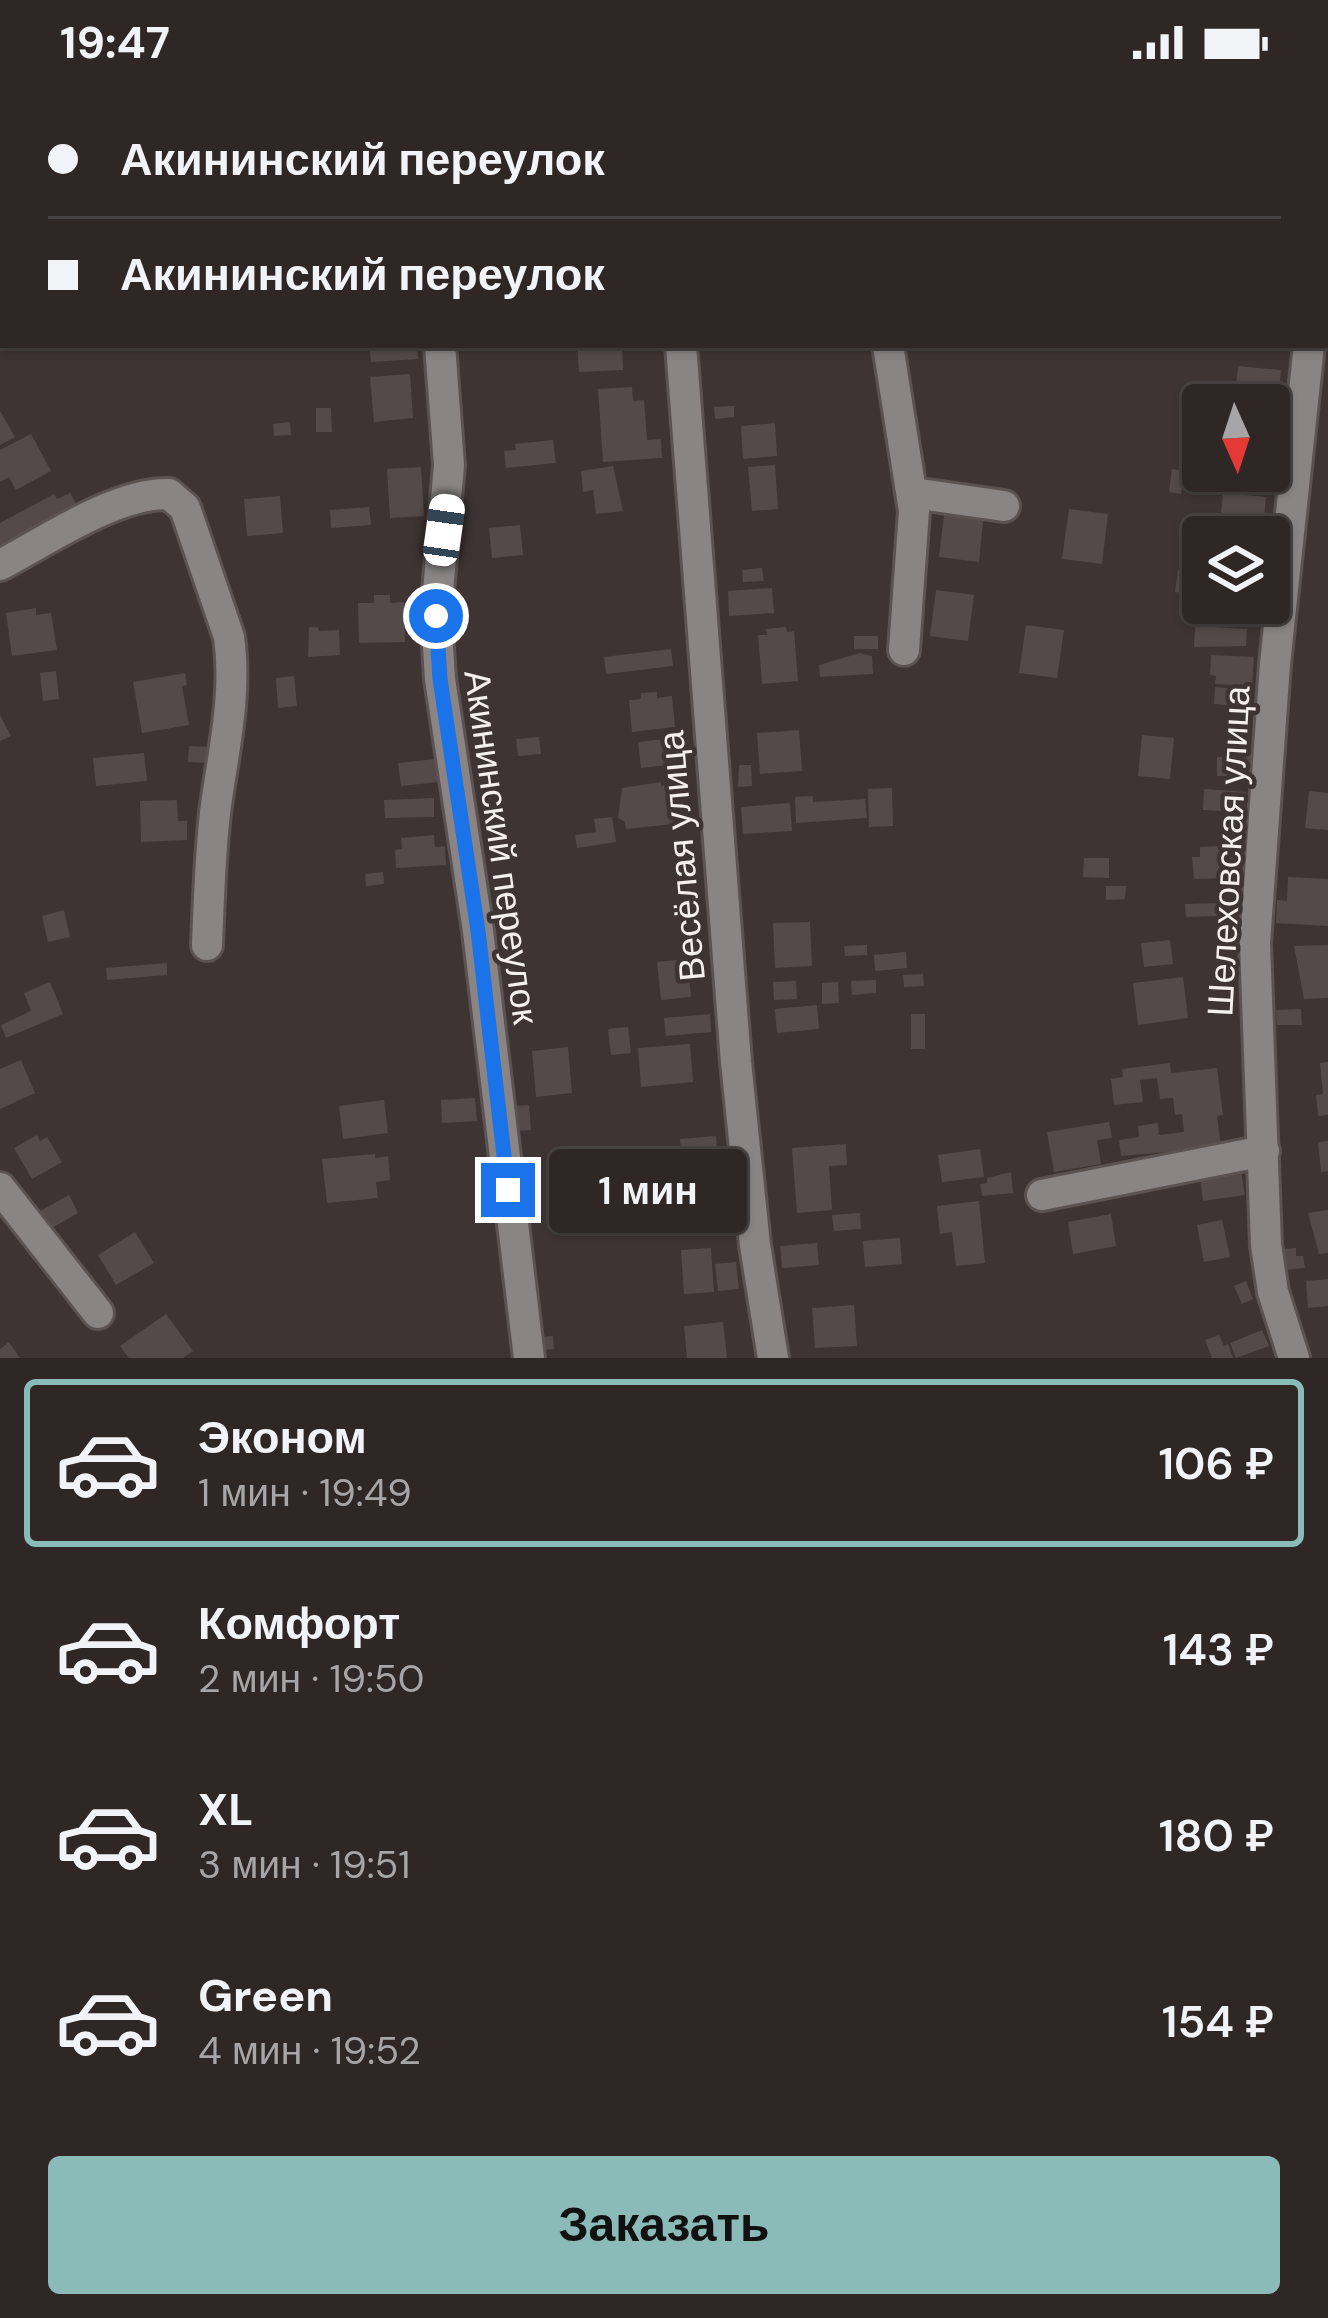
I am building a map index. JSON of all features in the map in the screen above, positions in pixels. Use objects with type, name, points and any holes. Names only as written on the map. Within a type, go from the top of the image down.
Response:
[{"type":"street","name":"Акининский переулок","points":[[440,348],[449,465],[436,616],[440,679],[478,931],[529,1358]]},
{"type":"street","name":"Весёлая улица","points":[[681,348],[738,1082],[755,1245],[773,1358]]},
{"type":"street","points":[[889,348],[913,493],[904,650]]},
{"type":"street","name":"Шелеховская улица","points":[[1294,1358],[1269,1270],[1255,943],[1275,664],[1310,348]]},
{"type":"street","points":[[913,493],[1004,506]]},
{"type":"street","points":[[0,565],[109,508],[146,495],[169,494],[185,508],[232,658],[230,710],[213,830],[207,945]]},
{"type":"street","points":[[1042,1195],[1264,1151]]},
{"type":"street","points":[[0,1188],[98,1313]]},
{"type":"building","points":[[369,348],[417,348],[418,359],[371,362]]},
{"type":"building","points":[[577,348],[622,348],[623,370],[579,372]]},
{"type":"building","points":[[1238,366],[1281,370],[1280,384],[1236,384]]},
{"type":"building","points":[[410,374],[413,418],[374,422],[370,377]]},
{"type":"building","points":[[632,387],[633,401],[644,400],[647,440],[661,439],[662,458],[603,462],[598,389]]},
{"type":"building","points":[[734,406],[734,417],[715,419],[714,407]]},
{"type":"building","points":[[316,408],[331,408],[332,432],[316,432]]},
{"type":"building","points":[[0,411],[15,437],[0,445]]},
{"type":"building","points":[[290,422],[291,435],[274,436],[273,424]]},
{"type":"building","points":[[775,423],[777,456],[743,459],[741,426]]},
{"type":"building","points":[[31,434],[51,471],[16,490],[9,477],[0,482],[0,450]]},
{"type":"building","points":[[553,440],[556,463],[506,468],[504,451],[516,450],[515,444]]},
{"type":"building","points":[[775,465],[778,509],[752,511],[748,467]]},
{"type":"building","points":[[613,466],[623,511],[596,514],[593,490],[583,492],[581,471]]},
{"type":"building","points":[[421,467],[424,516],[390,518],[387,469]]},
{"type":"building","points":[[1172,469],[1182,471],[1181,494],[1169,492]]},
{"type":"building","points":[[70,493],[79,508],[0,551],[0,523],[54,494],[57,499]]},
{"type":"building","points":[[1223,493],[1266,497],[1264,516],[1221,513]]},
{"type":"building","points":[[280,496],[283,533],[247,536],[244,499]]},
{"type":"building","points":[[369,507],[371,525],[331,528],[330,510]]},
{"type":"building","points":[[945,507],[984,512],[979,562],[939,557]]},
{"type":"building","points":[[1069,509],[1108,514],[1102,564],[1062,559]]},
{"type":"building","points":[[520,525],[523,555],[492,558],[489,528]]},
{"type":"building","points":[[762,568],[764,581],[743,582],[742,570]]},
{"type":"building","points":[[1178,570],[1182,570],[1182,593],[1175,592]]},
{"type":"building","points":[[772,588],[774,613],[729,616],[728,591]]},
{"type":"building","points":[[936,590],[974,595],[968,641],[930,636]]},
{"type":"building","points":[[374,595],[390,595],[390,603],[404,602],[405,642],[359,643],[358,603],[374,603]]},
{"type":"building","points":[[36,608],[36,615],[51,613],[57,650],[12,656],[6,613]]},
{"type":"building","points":[[1195,624],[1247,629],[1246,646],[1194,647]]},
{"type":"building","points":[[1026,625],[1064,630],[1057,678],[1019,673]]},
{"type":"building","points":[[309,627],[339,630],[340,655],[308,657]]},
{"type":"building","points":[[786,627],[787,632],[794,631],[798,681],[762,684],[758,635]]},
{"type":"building","points":[[854,636],[878,636],[878,649],[854,649]]},
{"type":"building","points":[[671,649],[673,666],[606,674],[604,657]]},
{"type":"building","points":[[860,653],[872,656],[873,674],[820,677],[819,665]]},
{"type":"building","points":[[1211,655],[1254,657],[1252,686],[1215,684],[1216,676],[1210,675]]},
{"type":"building","points":[[56,671],[59,699],[43,701],[40,673]]},
{"type":"building","points":[[185,673],[187,685],[182,686],[189,725],[142,733],[133,682]]},
{"type":"building","points":[[294,676],[297,706],[278,708],[276,678]]},
{"type":"building","points":[[1215,687],[1250,690],[1249,707],[1214,704]]},
{"type":"building","points":[[657,692],[657,698],[672,696],[675,727],[632,732],[629,700]]},
{"type":"building","points":[[0,715],[11,736],[0,741]]},
{"type":"building","points":[[799,730],[802,771],[760,774],[757,733]]},
{"type":"building","points":[[1142,735],[1174,738],[1170,779],[1138,776]]},
{"type":"building","points":[[539,737],[541,754],[518,756],[516,739]]},
{"type":"building","points":[[683,737],[686,763],[641,768],[638,742]]},
{"type":"building","points":[[189,746],[210,747],[210,763],[188,762]]},
{"type":"building","points":[[144,753],[147,781],[96,786],[93,758]]},
{"type":"building","points":[[1229,753],[1252,753],[1252,760],[1258,760],[1257,777],[1217,776],[1217,757],[1229,757]]},
{"type":"building","points":[[436,759],[439,782],[401,786],[398,763]]},
{"type":"building","points":[[739,765],[751,765],[752,786],[738,787]]},
{"type":"building","points":[[661,782],[661,786],[670,784],[674,824],[626,829],[618,818],[622,788]]},
{"type":"building","points":[[892,788],[893,826],[869,827],[868,789]]},
{"type":"building","points":[[1204,789],[1246,792],[1245,812],[1203,810]]},
{"type":"building","points":[[1309,791],[1328,793],[1328,830],[1305,828]]},
{"type":"building","points":[[813,796],[813,802],[865,799],[867,818],[796,823],[795,797]]},
{"type":"building","points":[[434,798],[434,817],[385,818],[384,800]]},
{"type":"building","points":[[177,800],[178,821],[187,821],[187,840],[141,842],[140,801]]},
{"type":"building","points":[[790,803],[792,831],[743,834],[741,807]]},
{"type":"building","points":[[612,817],[616,842],[577,848],[575,835],[596,832],[594,819]]},
{"type":"building","points":[[434,835],[435,847],[445,846],[446,865],[396,868],[395,850],[402,849],[401,838]]},
{"type":"building","points":[[1235,845],[1236,878],[1194,879],[1192,857],[1200,857],[1200,847]]},
{"type":"building","points":[[1084,858],[1109,858],[1109,878],[1083,877]]},
{"type":"building","points":[[383,872],[384,884],[366,886],[365,874]]},
{"type":"building","points":[[1288,877],[1328,879],[1328,926],[1276,923],[1277,900],[1287,901]]},
{"type":"building","points":[[1106,886],[1126,886],[1125,899],[1106,900]]},
{"type":"building","points":[[1221,903],[1221,916],[1186,917],[1185,904]]},
{"type":"building","points":[[64,910],[70,937],[48,942],[42,916]]},
{"type":"building","points":[[810,922],[812,966],[775,968],[773,923]]},
{"type":"building","points":[[1170,940],[1173,964],[1144,967],[1141,943]]},
{"type":"building","points":[[867,945],[867,955],[845,956],[844,946]]},
{"type":"building","points":[[1328,945],[1328,998],[1304,999],[1294,946]]},
{"type":"building","points":[[906,952],[907,968],[875,971],[874,955]]},
{"type":"building","points":[[687,959],[691,997],[661,1000],[657,962]]},
{"type":"building","points":[[167,963],[167,975],[107,980],[106,968]]},
{"type":"building","points":[[923,974],[924,986],[904,987],[903,975]]},
{"type":"building","points":[[1183,977],[1188,1018],[1138,1025],[1133,983]]},
{"type":"building","points":[[876,980],[876,993],[852,995],[851,981]]},
{"type":"building","points":[[796,981],[797,999],[774,1000],[773,982]]},
{"type":"building","points":[[50,982],[63,1014],[6,1038],[1,1025],[31,1011],[24,993]]},
{"type":"building","points":[[838,982],[839,1003],[822,1004],[822,983]]},
{"type":"building","points":[[817,1005],[819,1029],[777,1033],[775,1009]]},
{"type":"building","points":[[1301,1009],[1302,1025],[1277,1025],[1276,1010]]},
{"type":"building","points":[[710,1014],[711,1032],[666,1036],[664,1018]]},
{"type":"building","points":[[911,1014],[925,1014],[925,1049],[911,1049]]},
{"type":"building","points":[[628,1027],[631,1053],[611,1055],[608,1029]]},
{"type":"building","points":[[690,1044],[693,1082],[641,1087],[638,1048]]},
{"type":"building","points":[[568,1047],[572,1093],[536,1097],[532,1051]]},
{"type":"building","points":[[21,1060],[35,1093],[0,1109],[0,1069]]},
{"type":"building","points":[[1328,1062],[1328,1115],[1318,1116],[1316,1095],[1323,1094],[1320,1063]]},
{"type":"building","points":[[1170,1063],[1171,1073],[1217,1068],[1223,1115],[1217,1116],[1221,1147],[1121,1156],[1119,1140],[1139,1137],[1138,1126],[1158,1123],[1159,1135],[1184,1132],[1182,1114],[1175,1115],[1173,1098],[1160,1099],[1157,1078],[1140,1080],[1143,1102],[1114,1105],[1111,1079],[1123,1077],[1122,1069]]},
{"type":"building","points":[[475,1098],[477,1121],[442,1123],[441,1100]]},
{"type":"building","points":[[384,1100],[388,1133],[343,1139],[339,1106]]},
{"type":"building","points":[[529,1105],[531,1130],[516,1131],[514,1106]]},
{"type":"building","points":[[1109,1122],[1112,1138],[1097,1140],[1101,1164],[1054,1172],[1047,1132]]},
{"type":"building","points":[[37,1135],[40,1141],[47,1137],[62,1162],[32,1179],[14,1148]]},
{"type":"building","points":[[716,1136],[720,1195],[682,1198],[680,1175],[695,1173],[694,1159],[682,1159],[680,1139]]},
{"type":"building","points":[[1328,1141],[1328,1171],[1321,1172],[1318,1142]]},
{"type":"building","points":[[846,1144],[847,1165],[829,1166],[832,1210],[797,1213],[792,1148]]},
{"type":"building","points":[[980,1149],[984,1177],[942,1182],[938,1155]]},
{"type":"building","points":[[375,1154],[375,1158],[388,1156],[390,1180],[376,1182],[378,1198],[327,1203],[322,1159]]},
{"type":"building","points":[[1241,1171],[1245,1195],[1203,1201],[1200,1178]]},
{"type":"building","points":[[1011,1172],[1013,1193],[982,1196],[980,1184],[987,1183],[987,1178]]},
{"type":"building","points":[[651,1180],[654,1204],[628,1207],[625,1183]]},
{"type":"building","points":[[69,1195],[78,1213],[50,1229],[40,1211]]},
{"type":"building","points":[[979,1201],[985,1263],[956,1266],[952,1232],[940,1234],[937,1206]]},
{"type":"building","points":[[1328,1210],[1328,1253],[1319,1254],[1308,1213]]},
{"type":"building","points":[[860,1213],[861,1229],[834,1231],[832,1215]]},
{"type":"building","points":[[1111,1214],[1116,1246],[1073,1254],[1068,1222]]},
{"type":"building","points":[[1222,1220],[1230,1257],[1204,1262],[1197,1225]]},
{"type":"building","points":[[135,1232],[154,1263],[116,1285],[98,1255]]},
{"type":"building","points":[[900,1238],[902,1264],[865,1267],[863,1241]]},
{"type":"building","points":[[817,1243],[819,1265],[782,1268],[780,1246]]},
{"type":"building","points":[[711,1248],[714,1292],[684,1294],[681,1250]]},
{"type":"building","points":[[1296,1248],[1305,1268],[1284,1270],[1282,1249]]},
{"type":"building","points":[[736,1262],[739,1289],[718,1291],[715,1264]]},
{"type":"building","points":[[1328,1279],[1328,1306],[1308,1308],[1306,1281]]},
{"type":"building","points":[[1246,1281],[1253,1299],[1242,1304],[1234,1286]]},
{"type":"building","points":[[854,1305],[857,1346],[815,1348],[812,1308]]},
{"type":"building","points":[[166,1314],[193,1351],[183,1358],[129,1358],[120,1346]]},
{"type":"building","points":[[723,1322],[727,1358],[687,1358],[684,1326]]},
{"type":"building","points":[[1262,1330],[1269,1346],[1236,1358],[1230,1343]]},
{"type":"building","points":[[1219,1335],[1233,1358],[1212,1358],[1205,1340]]},
{"type":"building","points":[[553,1336],[554,1349],[542,1350],[541,1337]]},
{"type":"building","points":[[9,1342],[20,1358],[0,1358],[0,1349]]},
{"type":"route","points":[[436,616],[446,732],[478,931],[508,1190]]}]
